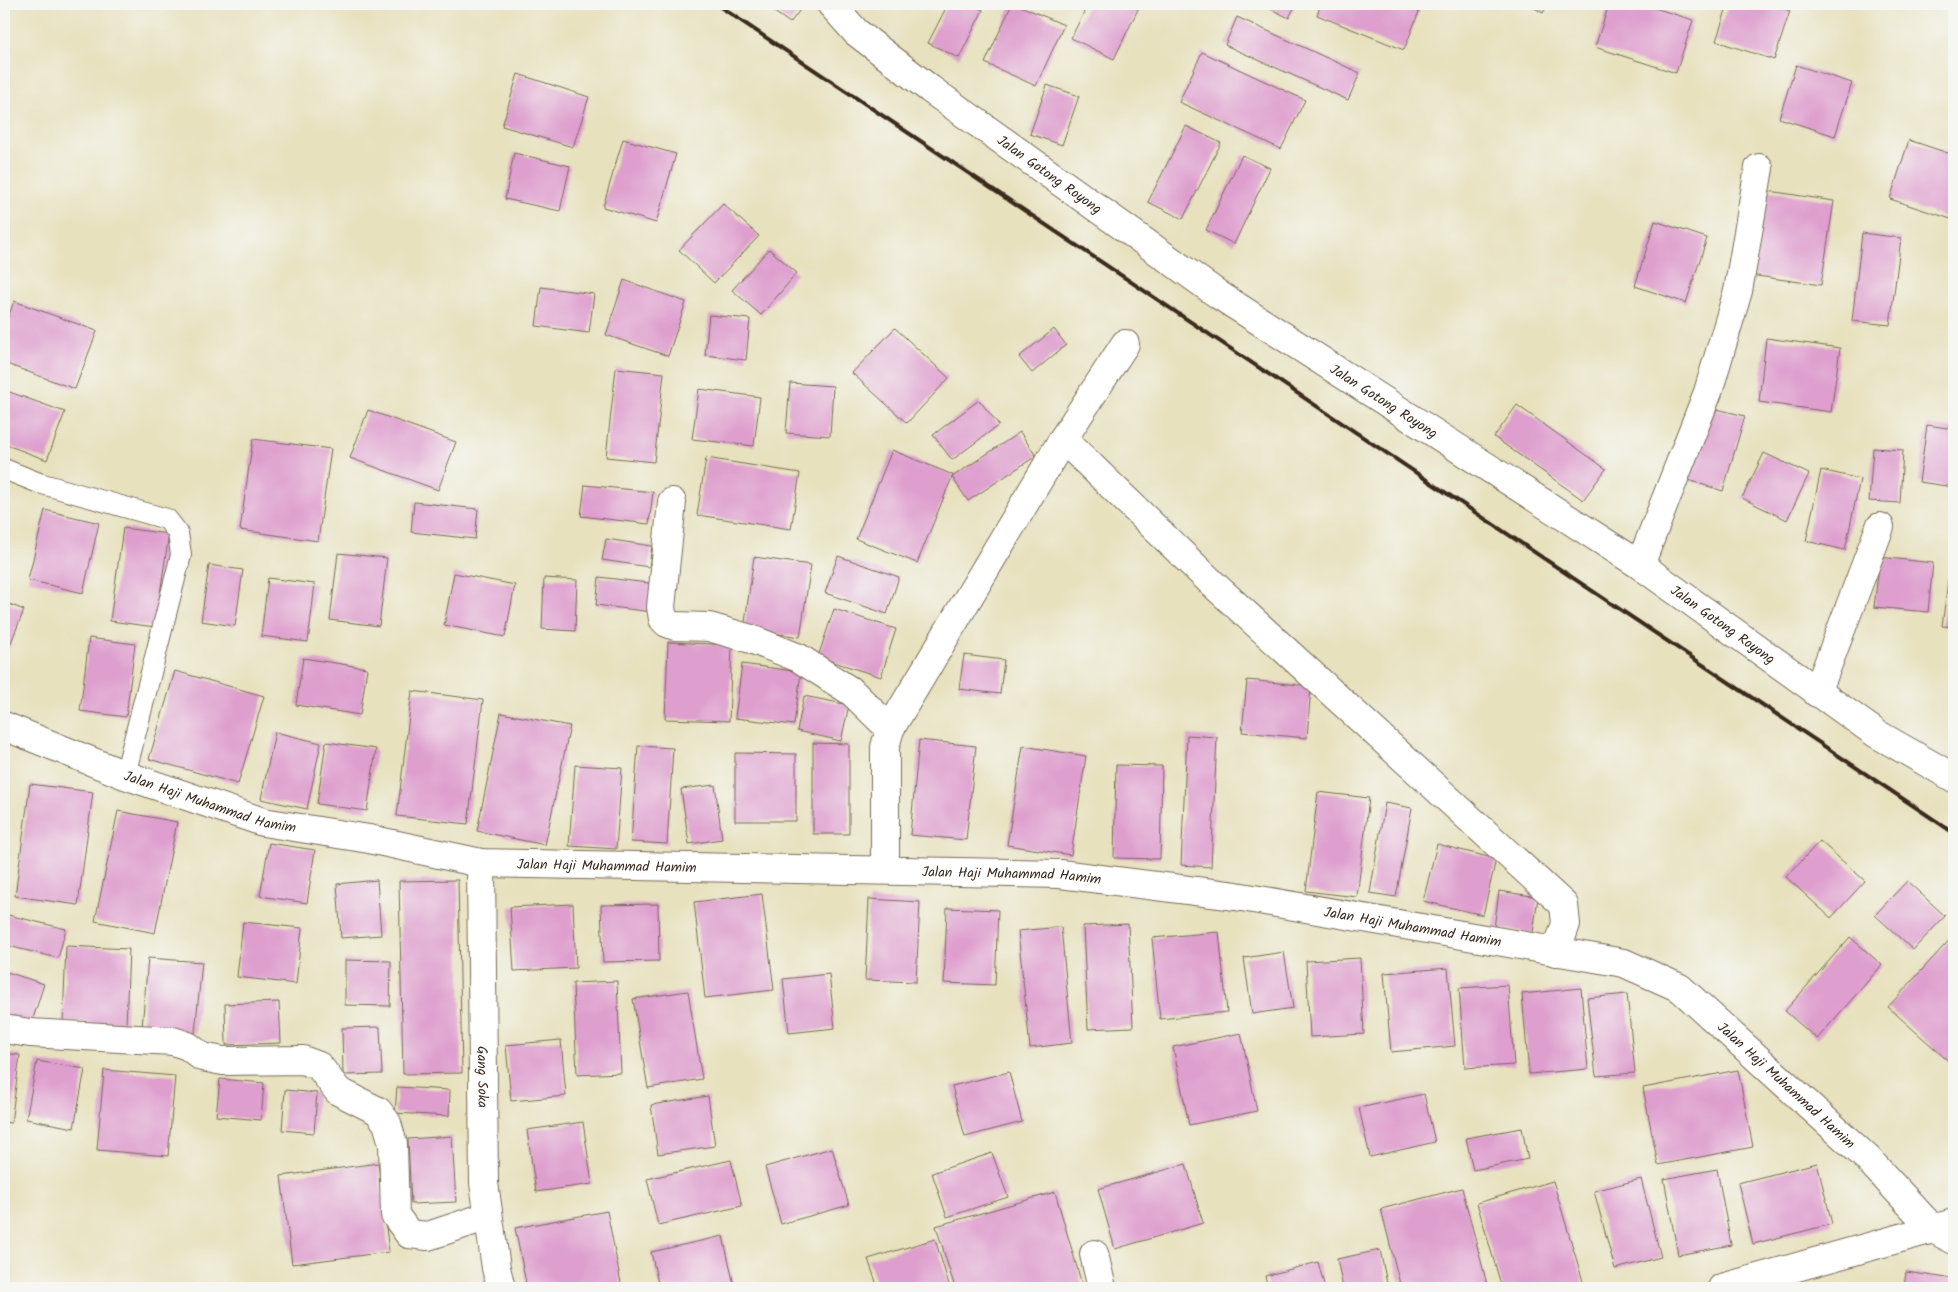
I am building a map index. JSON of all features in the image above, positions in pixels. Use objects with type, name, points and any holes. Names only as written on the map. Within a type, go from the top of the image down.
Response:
[{"type":"street","name":"Jalan Gotong Royong","points":[[832,4],[856,32],[930,90],[1220,295],[1640,565],[1876,734],[1954,778]]},
{"type":"street","points":[[1640,565],[1708,392],[1738,291],[1759,168]]},
{"type":"street","points":[[884,869],[885,747],[890,729],[1063,439],[1125,344]]},
{"type":"street","points":[[1063,439],[1213,584],[1564,905],[1566,924],[1556,952]]},
{"type":"street","points":[[672,502],[661,607],[663,619],[667,624],[709,627],[751,639],[799,658],[852,692],[890,729]]},
{"type":"street","points":[[1817,693],[1880,527]]},
{"type":"street","name":"Jalan Haji Muhammad Hamim","points":[[4,726],[126,775],[263,822],[370,839],[481,863],[884,869],[1069,875],[1236,896],[1624,963],[1680,988],[1947,1231]]},
{"type":"street","name":"Gang Soka","points":[[481,863],[484,1183],[496,1268],[501,1288]]},
{"type":"street","points":[[4,1029],[30,1033],[172,1041],[188,1046],[202,1057],[223,1060],[303,1060],[319,1066],[338,1091],[378,1111],[387,1123],[393,1144],[395,1215],[409,1234],[428,1236],[488,1216]]},
{"type":"street","points":[[1738,1286],[1947,1231]]},
{"type":"street","points":[[1094,1254],[1102,1288]]},
{"type":"lane","points":[[4,469],[39,483],[167,519],[178,533],[182,555],[126,775]]},
{"type":"building","points":[[763,4],[801,4],[803,6],[790,23]]},
{"type":"building","points":[[948,4],[971,4],[983,10],[959,58],[928,43]]},
{"type":"building","points":[[1012,4],[1064,25],[1036,86],[985,63]]},
{"type":"building","points":[[1088,4],[1140,5],[1114,59],[1071,38]]},
{"type":"building","points":[[1261,4],[1296,4],[1289,18]]},
{"type":"building","points":[[1321,4],[1422,4],[1404,50],[1317,15]]},
{"type":"building","points":[[1528,4],[1548,4],[1543,13]]},
{"type":"building","points":[[1609,4],[1642,4],[1693,20],[1676,73],[1595,47]]},
{"type":"building","points":[[1728,4],[1768,4],[1790,11],[1774,60],[1716,41]]},
{"type":"building","points":[[1237,17],[1360,73],[1348,100],[1225,45]]},
{"type":"building","points":[[1202,52],[1305,100],[1281,149],[1179,102]]},
{"type":"building","points":[[1796,65],[1852,83],[1835,136],[1779,118]]},
{"type":"building","points":[[518,74],[589,97],[573,147],[502,126]]},
{"type":"building","points":[[1047,85],[1079,96],[1062,145],[1030,134]]},
{"type":"building","points":[[1186,126],[1221,143],[1183,219],[1148,202]]},
{"type":"building","points":[[623,139],[676,154],[656,223],[603,207]]},
{"type":"building","points":[[1909,140],[1954,155],[1954,220],[1890,199]]},
{"type":"building","points":[[514,153],[570,166],[560,211],[505,199]]},
{"type":"building","points":[[1242,155],[1270,168],[1234,244],[1206,230]]},
{"type":"building","points":[[1763,190],[1834,201],[1821,285],[1750,275]]},
{"type":"building","points":[[723,204],[759,236],[714,283],[679,250]]},
{"type":"building","points":[[1655,221],[1707,238],[1686,303],[1635,286]]},
{"type":"building","points":[[1862,233],[1901,238],[1890,325],[1852,321]]},
{"type":"building","points":[[769,249],[797,273],[761,315],[732,290]]},
{"type":"building","points":[[624,280],[686,302],[668,356],[606,335]]},
{"type":"building","points":[[541,287],[594,294],[589,333],[536,326]]},
{"type":"building","points":[[14,301],[97,331],[75,389],[4,363],[4,329]]},
{"type":"building","points":[[709,315],[750,319],[746,360],[705,355]]},
{"type":"building","points":[[895,328],[949,378],[907,423],[852,373]]},
{"type":"building","points":[[1054,329],[1066,345],[1032,373],[1019,357]]},
{"type":"building","points":[[1766,338],[1840,348],[1831,412],[1759,402]]},
{"type":"building","points":[[616,368],[664,373],[654,462],[606,457]]},
{"type":"building","points":[[790,383],[833,386],[830,436],[786,433]]},
{"type":"building","points":[[699,389],[760,397],[754,446],[692,439]]},
{"type":"building","points":[[4,390],[65,412],[47,460],[4,444]]},
{"type":"building","points":[[979,400],[999,425],[952,460],[933,435]]},
{"type":"building","points":[[1517,405],[1606,469],[1583,500],[1494,437]]},
{"type":"building","points":[[1709,407],[1745,416],[1723,491],[1688,480]]},
{"type":"building","points":[[368,410],[456,442],[438,490],[350,458]]},
{"type":"building","points":[[1927,425],[1954,429],[1954,487],[1919,482]]},
{"type":"building","points":[[1020,432],[1036,456],[968,501],[952,477]]},
{"type":"building","points":[[253,439],[331,449],[318,541],[240,530]]},
{"type":"building","points":[[1873,448],[1903,450],[1900,503],[1869,501]]},
{"type":"building","points":[[892,450],[953,475],[917,563],[856,539]]},
{"type":"building","points":[[1764,453],[1809,474],[1787,520],[1742,498]]},
{"type":"building","points":[[706,458],[800,473],[791,529],[697,515]]},
{"type":"building","points":[[1821,470],[1860,479],[1845,550],[1806,541]]},
{"type":"building","points":[[585,485],[653,492],[649,524],[581,516]]},
{"type":"building","points":[[4,497],[8,498],[5,516],[4,516]]},
{"type":"building","points":[[414,502],[478,509],[475,539],[411,532]]},
{"type":"building","points":[[45,510],[99,523],[83,593],[28,580]]},
{"type":"building","points":[[123,528],[169,534],[155,627],[110,621]]},
{"type":"building","points":[[606,539],[652,546],[649,567],[602,560]]},
{"type":"building","points":[[1954,544],[1954,627],[1942,626]]},
{"type":"building","points":[[338,553],[387,558],[379,626],[330,620]]},
{"type":"building","points":[[838,556],[899,577],[887,614],[825,593]]},
{"type":"building","points":[[754,557],[811,565],[800,637],[744,629]]},
{"type":"building","points":[[1880,557],[1933,563],[1928,612],[1874,607]]},
{"type":"building","points":[[209,565],[243,570],[235,626],[201,621]]},
{"type":"building","points":[[454,573],[515,585],[505,637],[444,625]]},
{"type":"building","points":[[599,577],[656,584],[652,612],[596,605]]},
{"type":"building","points":[[268,578],[315,584],[308,642],[261,636]]},
{"type":"building","points":[[544,578],[577,580],[575,631],[542,629]]},
{"type":"building","points":[[4,602],[24,610],[4,660]]},
{"type":"building","points":[[834,609],[896,629],[881,677],[818,657]]},
{"type":"building","points":[[89,638],[135,644],[126,717],[80,711]]},
{"type":"building","points":[[668,642],[732,645],[729,721],[665,719]]},
{"type":"building","points":[[964,655],[1004,660],[1000,694],[959,689]]},
{"type":"building","points":[[303,658],[367,668],[360,715],[296,705]]},
{"type":"building","points":[[742,664],[801,672],[794,725],[735,718]]},
{"type":"building","points":[[175,671],[264,696],[238,784],[149,759]]},
{"type":"building","points":[[1247,680],[1311,686],[1307,738],[1242,732]]},
{"type":"building","points":[[412,691],[483,700],[468,824],[397,816]]},
{"type":"building","points":[[804,696],[849,705],[841,741],[797,731]]},
{"type":"building","points":[[501,713],[570,726],[545,845],[477,831]]},
{"type":"building","points":[[275,732],[321,743],[307,809],[261,799]]},
{"type":"building","points":[[1187,735],[1217,737],[1211,867],[1181,865]]},
{"type":"building","points":[[919,740],[976,746],[966,840],[910,835]]},
{"type":"building","points":[[326,742],[376,749],[367,811],[317,804]]},
{"type":"building","points":[[813,743],[849,744],[849,834],[813,834]]},
{"type":"building","points":[[638,746],[673,748],[667,844],[631,842]]},
{"type":"building","points":[[1023,746],[1086,756],[1071,855],[1007,845]]},
{"type":"building","points":[[735,753],[796,754],[796,821],[735,821]]},
{"type":"building","points":[[575,765],[622,768],[616,849],[569,846]]},
{"type":"building","points":[[1116,765],[1162,766],[1160,859],[1114,858]]},
{"type":"building","points":[[30,784],[93,792],[78,905],[15,896]]},
{"type":"building","points":[[715,785],[722,839],[689,844],[681,789]]},
{"type":"building","points":[[1318,792],[1369,798],[1357,897],[1306,891]]},
{"type":"building","points":[[1385,803],[1412,808],[1396,897],[1370,893]]},
{"type":"building","points":[[118,811],[177,822],[155,933],[95,921]]},
{"type":"building","points":[[1820,841],[1865,881],[1831,918],[1786,877]]},
{"type":"building","points":[[269,843],[315,850],[307,903],[260,896]]},
{"type":"building","points":[[1437,844],[1496,859],[1483,915],[1423,901]]},
{"type":"building","points":[[377,880],[381,935],[341,938],[337,884]]},
{"type":"building","points":[[458,880],[462,1073],[403,1074],[399,881]]},
{"type":"building","points":[[1907,881],[1945,916],[1913,950],[1875,915]]},
{"type":"building","points":[[1499,891],[1538,897],[1533,933],[1494,928]]},
{"type":"building","points":[[762,894],[774,990],[705,998],[694,902]]},
{"type":"building","points":[[869,899],[920,902],[916,982],[865,980]]},
{"type":"building","points":[[573,904],[576,968],[514,971],[510,907]]},
{"type":"building","points":[[658,904],[659,961],[603,962],[601,905]]},
{"type":"building","points":[[947,908],[998,910],[995,985],[944,983]]},
{"type":"building","points":[[4,914],[66,929],[58,958],[4,945]]},
{"type":"building","points":[[243,922],[302,928],[296,984],[237,977]]},
{"type":"building","points":[[1128,924],[1133,1027],[1088,1029],[1083,926]]},
{"type":"building","points":[[1061,927],[1072,1043],[1030,1048],[1018,931]]},
{"type":"building","points":[[1219,932],[1227,1012],[1160,1019],[1152,938]]},
{"type":"building","points":[[1954,935],[1954,1066],[1888,1007]]},
{"type":"building","points":[[1850,937],[1882,965],[1817,1039],[1785,1011]]},
{"type":"building","points":[[66,946],[129,949],[126,1025],[63,1022]]},
{"type":"building","points":[[1284,952],[1293,1008],[1252,1014],[1244,958]]},
{"type":"building","points":[[148,958],[202,962],[195,1033],[142,1028]]},
{"type":"building","points":[[1360,958],[1364,1034],[1310,1037],[1306,961]]},
{"type":"building","points":[[345,960],[391,961],[390,1006],[345,1005]]},
{"type":"building","points":[[1448,968],[1455,1046],[1391,1052],[1384,973]]},
{"type":"building","points":[[4,971],[44,984],[31,1025],[4,1016]]},
{"type":"building","points":[[829,974],[835,1028],[789,1033],[783,979]]},
{"type":"building","points":[[617,981],[621,1073],[577,1075],[573,983]]},
{"type":"building","points":[[1508,985],[1514,1065],[1465,1068],[1459,988]]},
{"type":"building","points":[[1581,988],[1588,1069],[1529,1074],[1522,994]]},
{"type":"building","points":[[688,991],[702,1079],[648,1088],[633,999]]},
{"type":"building","points":[[1627,994],[1635,1073],[1596,1076],[1587,998]]},
{"type":"building","points":[[279,1002],[281,1043],[226,1045],[225,1004]]},
{"type":"building","points":[[380,1027],[382,1074],[343,1075],[342,1028]]},
{"type":"building","points":[[1241,1033],[1257,1111],[1189,1125],[1173,1047]]},
{"type":"building","points":[[561,1040],[566,1096],[511,1101],[506,1045]]},
{"type":"building","points":[[4,1053],[20,1055],[11,1123],[4,1122]]},
{"type":"building","points":[[37,1061],[85,1069],[74,1128],[26,1119]]},
{"type":"building","points":[[104,1070],[175,1076],[168,1156],[97,1150]]},
{"type":"building","points":[[1738,1070],[1753,1147],[1658,1165],[1643,1088]]},
{"type":"building","points":[[1009,1072],[1022,1122],[965,1137],[952,1086]]},
{"type":"building","points":[[220,1079],[264,1083],[261,1120],[216,1116]]},
{"type":"building","points":[[397,1087],[450,1090],[449,1116],[395,1113]]},
{"type":"building","points":[[285,1090],[317,1093],[314,1133],[282,1130]]},
{"type":"building","points":[[1424,1094],[1435,1142],[1370,1157],[1359,1108]]},
{"type":"building","points":[[708,1096],[715,1146],[658,1154],[651,1105]]},
{"type":"building","points":[[583,1122],[592,1184],[536,1192],[527,1130]]},
{"type":"building","points":[[1522,1128],[1528,1159],[1473,1170],[1466,1138]]},
{"type":"building","points":[[452,1136],[456,1202],[411,1204],[408,1139]]},
{"type":"building","points":[[832,1148],[849,1205],[781,1224],[765,1167]]},
{"type":"building","points":[[992,1153],[1008,1197],[947,1217],[932,1173]]},
{"type":"building","points":[[731,1160],[742,1206],[658,1225],[647,1179]]},
{"type":"building","points":[[378,1163],[389,1252],[292,1264],[281,1176]]},
{"type":"building","points":[[1817,1163],[1832,1224],[1753,1244],[1738,1183]]},
{"type":"building","points":[[1186,1164],[1203,1223],[1115,1249],[1098,1189]]},
{"type":"building","points":[[1717,1169],[1731,1245],[1678,1255],[1664,1179]]},
{"type":"building","points":[[1641,1179],[1661,1257],[1615,1269],[1594,1191]]},
{"type":"building","points":[[1553,1181],[1585,1288],[1502,1288],[1477,1203]]},
{"type":"building","points":[[1462,1188],[1488,1288],[1401,1288],[1381,1209]]},
{"type":"building","points":[[1055,1192],[1083,1288],[955,1288],[936,1226]]},
{"type":"building","points":[[607,1211],[622,1288],[527,1288],[515,1228]]},
{"type":"building","points":[[723,1236],[734,1285],[720,1288],[659,1288],[651,1252]]},
{"type":"building","points":[[935,1239],[950,1288],[878,1288],[868,1259]]},
{"type":"building","points":[[1380,1250],[1388,1288],[1343,1288],[1337,1259]]},
{"type":"building","points":[[1318,1262],[1325,1288],[1268,1288],[1265,1276]]},
{"type":"building","points":[[1906,1272],[1954,1279],[1954,1288],[1904,1288]]},
{"type":"railway","points":[[716,4],[1954,833]]}]
